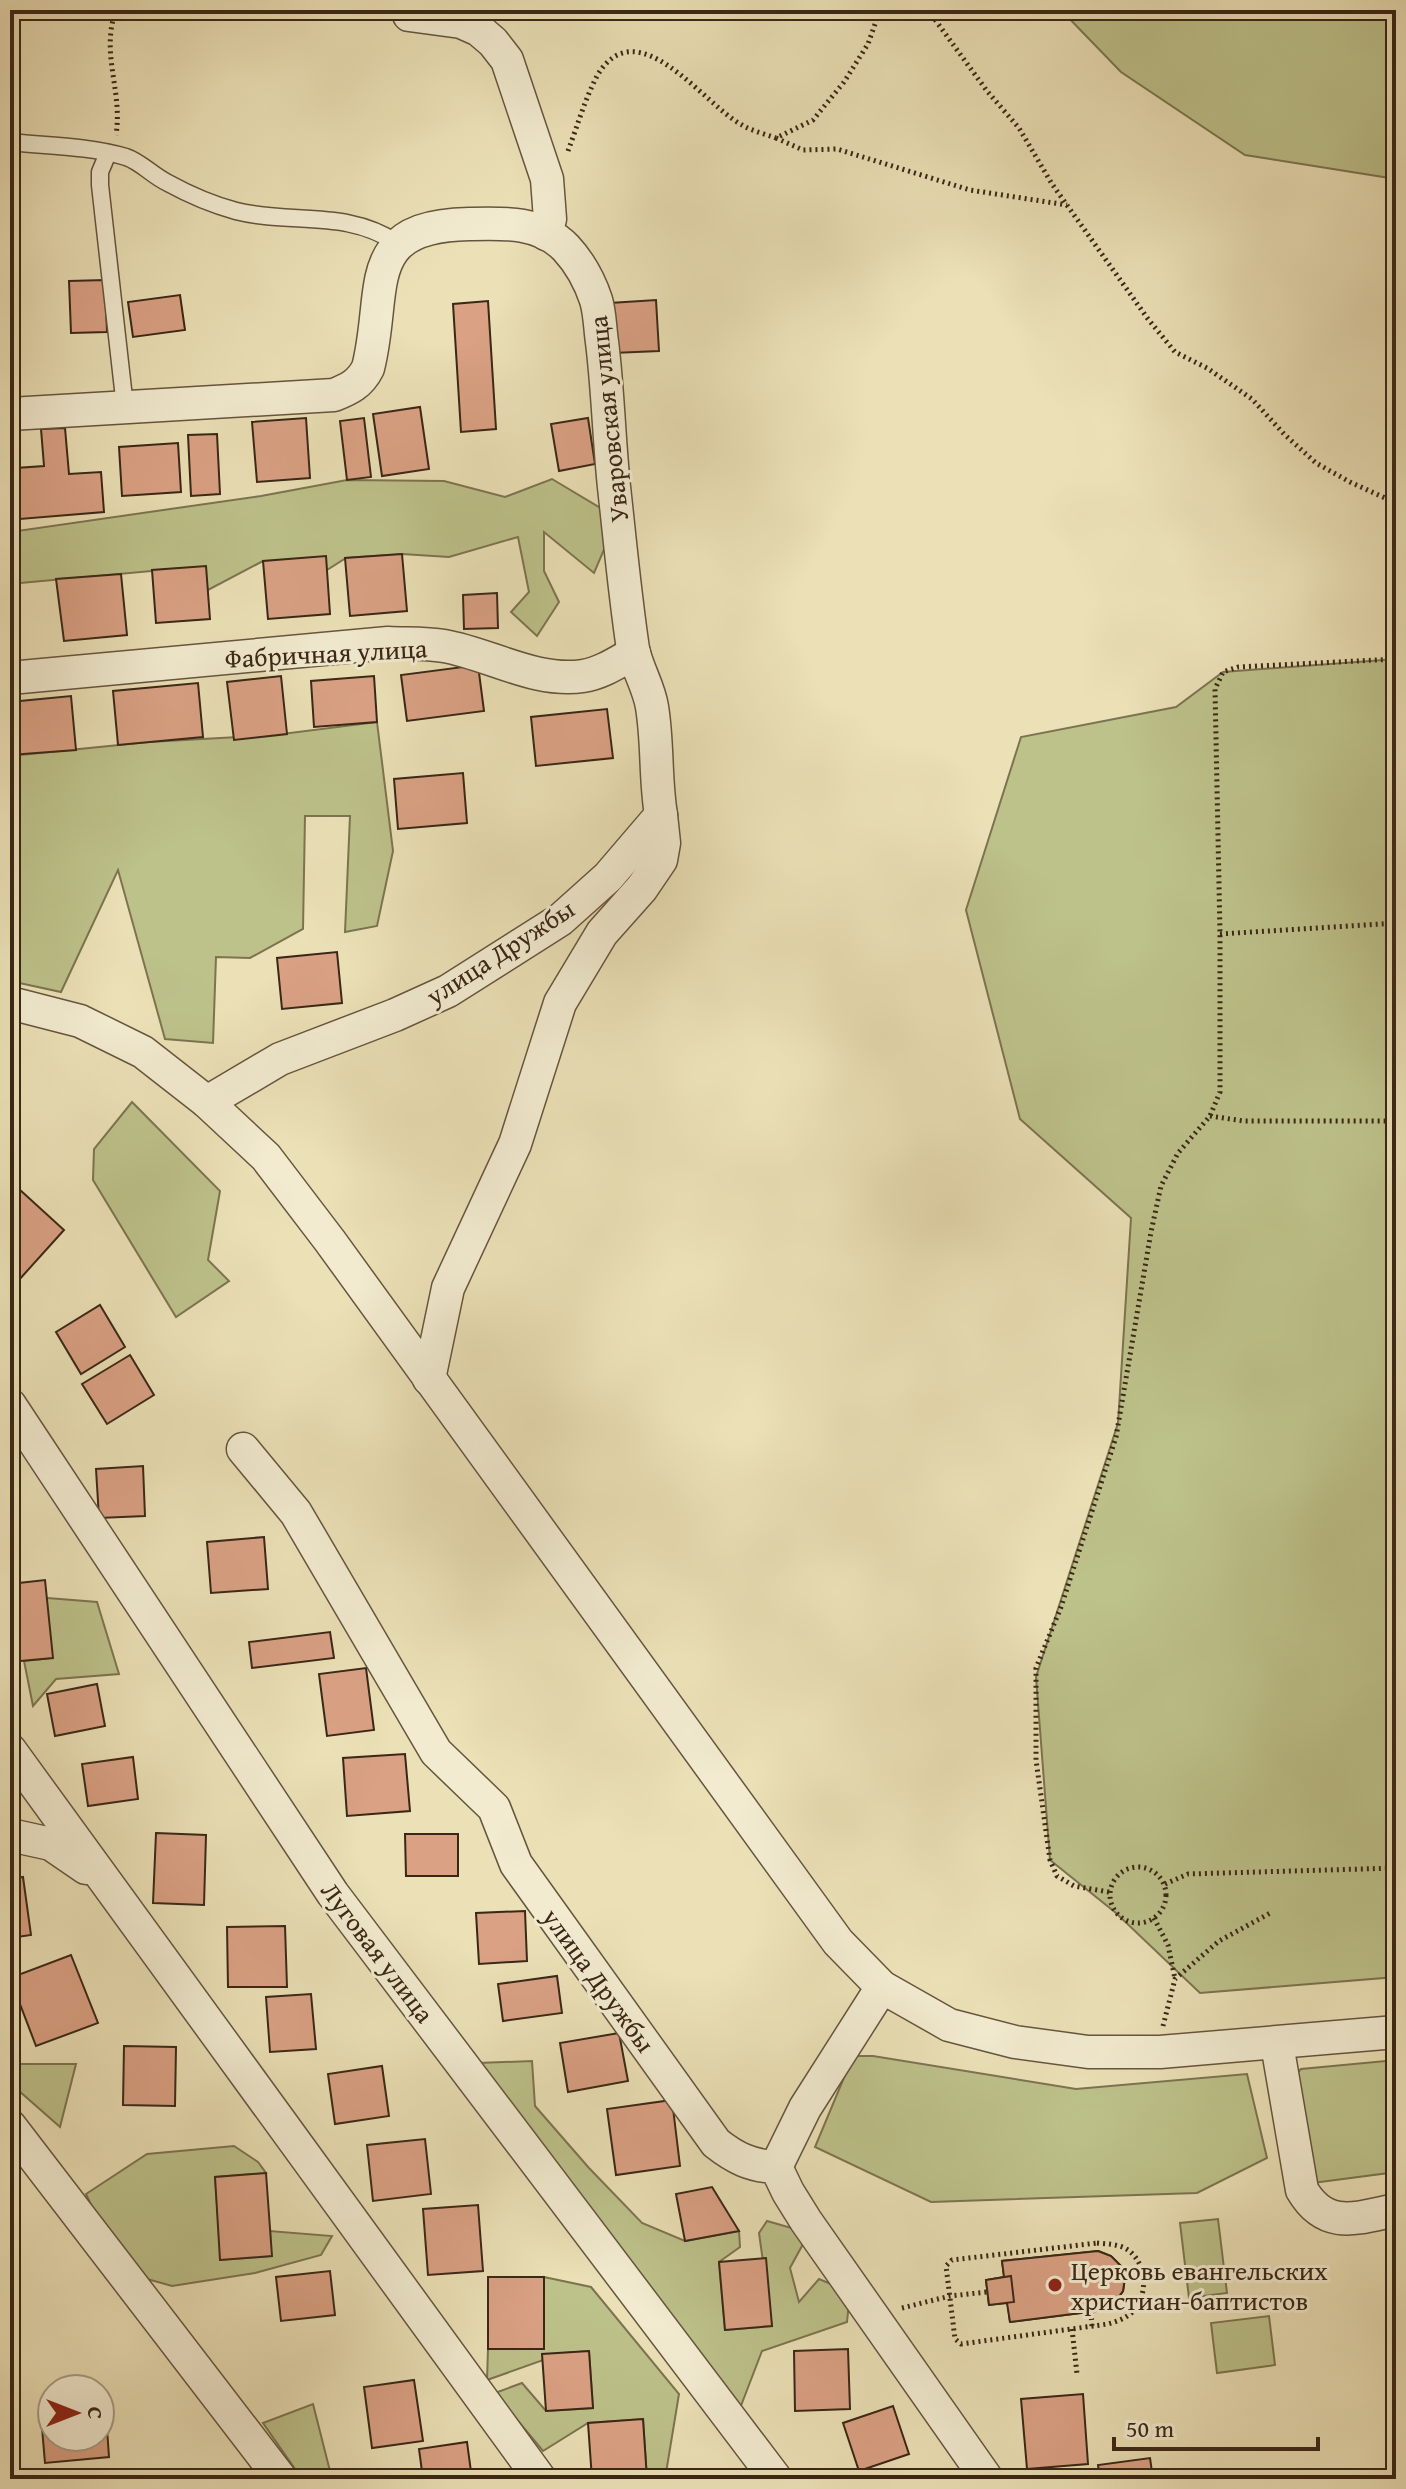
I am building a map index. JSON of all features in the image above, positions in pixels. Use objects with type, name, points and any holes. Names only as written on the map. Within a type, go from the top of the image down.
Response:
[{"type":"street","points":[[409,15],[461,22],[479,30],[507,60],[547,179],[550,219],[546,234]]},
{"type":"street","name":"Уваровская улица","points":[[397,243],[410,234],[433,227],[513,223],[546,234],[565,246],[582,269],[596,302],[608,388],[614,485],[634,653]]},
{"type":"street","points":[[10,414],[334,395],[349,389],[362,380],[368,368],[386,264],[397,243]]},
{"type":"street","name":"Фабричная улица","points":[[10,678],[388,643],[444,646],[524,670],[558,676],[584,676],[605,669],[634,653]]},
{"type":"street","points":[[429,1379],[448,1288],[515,1144],[560,1003],[602,933],[642,888],[661,860],[664,843],[656,783],[656,734],[651,702],[634,653]]},
{"type":"street","name":"улица Дружбы","points":[[207,1102],[280,1059],[448,991],[560,920],[608,877],[661,815]]},
{"type":"street","points":[[10,1003],[80,1021],[143,1052],[207,1102],[266,1157],[838,1942],[882,1987],[949,2025],[1015,2042],[1088,2052],[1160,2052],[1396,2032]]},
{"type":"street","name":"Луговая улица","points":[[10,1405],[333,1894],[776,2479]]},
{"type":"street","name":"улица Дружбы","points":[[243,1449],[296,1513],[436,1752],[494,1808],[516,1864],[716,2143],[736,2159],[776,2167]]},
{"type":"street","points":[[10,1750],[540,2479]]},
{"type":"street","points":[[10,1828],[46,1799]]},
{"type":"street","points":[[10,1835],[51,1844],[81,1864],[114,1894]]},
{"type":"street","points":[[882,1987],[805,2108],[776,2167],[794,2202],[987,2479]]},
{"type":"street","points":[[1277,2044],[1302,2190],[1311,2205],[1322,2214],[1340,2219],[1396,2210]]},
{"type":"street","points":[[10,2126],[281,2479]]},
{"type":"lane","points":[[10,142],[129,158],[166,183],[234,210],[261,216],[356,224],[378,231],[397,243]]},
{"type":"lane","points":[[108,153],[100,172],[100,185],[125,407]]},
{"type":"path","points":[[108,153],[118,124],[108,52],[109,30],[116,10]]},
{"type":"path","points":[[776,138],[813,120],[844,82],[868,44],[880,10]]},
{"type":"path","points":[[928,10],[987,91],[1019,128],[1068,205],[1148,319],[1175,352],[1207,368],[1252,399],[1316,463],[1396,503]]},
{"type":"path","points":[[547,179],[564,161],[598,76],[609,62],[623,52],[641,53],[666,63],[741,125],[803,150],[837,149],[970,190],[1068,205]]},
{"type":"path","points":[[1109,1892],[1074,1886],[1057,1876],[1050,1860],[1036,1760],[1036,1668],[1061,1607],[1116,1437],[1161,1186],[1178,1153],[1210,1116],[1220,1092],[1215,689],[1223,672],[1238,667],[1396,659]]},
{"type":"path","points":[[1220,934],[1396,923]]},
{"type":"path","points":[[1210,1116],[1244,1121],[1396,1121]]},
{"type":"path","points":[[1140,1867],[1150,1870],[1165,1884],[1165,1904],[1154,1918],[1145,1922],[1126,1920],[1116,1913],[1109,1892],[1120,1874],[1140,1867]]},
{"type":"path","points":[[1165,1884],[1188,1874],[1396,1868]]},
{"type":"path","points":[[1175,1979],[1219,1941],[1272,1912]]},
{"type":"path","points":[[1154,1918],[1168,1945],[1175,1979],[1164,2017],[1160,2052]]},
{"type":"path","points":[[1097,2243],[1127,2249],[1139,2261],[1144,2276],[1143,2293],[1136,2308],[1123,2319],[1092,2327],[961,2344],[955,2339],[946,2266],[952,2260],[1097,2243]]},
{"type":"path","points":[[879,2324],[903,2308],[950,2296],[987,2292]]},
{"type":"path","points":[[1091,2312],[1092,2327]]},
{"type":"path","points":[[1072,2329],[1077,2374]]},
{"type":"green space","points":[[1061,10],[1396,10],[1396,179],[1245,155],[1121,72]]},
{"type":"green space","points":[[552,479],[602,509],[609,538],[594,573],[544,532],[544,571],[559,602],[537,636],[511,612],[529,592],[518,537],[449,557],[402,554],[346,558],[327,570],[263,561],[208,590],[184,568],[10,584],[10,532],[261,496],[347,480],[444,481],[505,497]]},
{"type":"green space","points":[[1396,659],[1396,1977],[1200,1993],[1116,1913],[1050,1860],[1036,1677],[1118,1423],[1131,1218],[1020,1119],[966,910],[1021,737],[1176,707],[1223,672]]},
{"type":"green space","points":[[377,722],[393,851],[377,926],[345,932],[350,816],[305,816],[303,929],[250,958],[216,957],[213,1043],[165,1039],[118,870],[61,992],[10,981],[10,756],[149,742],[274,735]]},
{"type":"green space","points":[[132,1102],[220,1191],[208,1260],[229,1281],[176,1317],[93,1180],[94,1149]]},
{"type":"green space","points":[[35,1597],[97,1602],[119,1674],[56,1679],[33,1706],[24,1661],[52,1658]]},
{"type":"green space","points":[[853,2056],[873,2056],[1076,2089],[1247,2074],[1267,2158],[1197,2193],[931,2202],[815,2147]]},
{"type":"green space","points":[[10,2059],[12,2064],[76,2064],[60,2127],[10,2083]]},
{"type":"green space","points":[[1396,2060],[1396,2172],[1313,2183],[1284,2087],[1301,2069]]},
{"type":"green space","points":[[532,2061],[535,2106],[642,2223],[685,2241],[739,2231],[740,2247],[719,2262],[725,2330],[772,2326],[759,2233],[767,2221],[809,2233],[790,2268],[799,2302],[819,2279],[850,2292],[847,2322],[762,2351],[734,2424],[479,2063]]},
{"type":"green space","points":[[234,2146],[258,2162],[266,2173],[215,2177],[221,2260],[271,2256],[270,2231],[332,2236],[321,2255],[255,2273],[172,2286],[122,2272],[86,2194],[147,2154]]},
{"type":"green space","points":[[1218,2219],[1227,2293],[1189,2298],[1180,2223]]},
{"type":"green space","points":[[544,2277],[591,2287],[679,2394],[665,2479],[647,2479],[643,2419],[588,2423],[543,2451],[495,2393],[522,2383],[546,2411],[593,2408],[589,2351],[563,2353],[487,2380],[488,2349],[544,2349]]},
{"type":"green space","points":[[1269,2316],[1275,2365],[1217,2373],[1211,2323]]},
{"type":"green space","points":[[313,2404],[332,2479],[302,2479],[263,2423]]},
{"type":"building","points":[[105,280],[107,332],[71,333],[69,281]]},
{"type":"building","points":[[180,295],[185,330],[133,337],[128,302]]},
{"type":"building","points":[[656,300],[659,351],[613,353],[610,303]]},
{"type":"building","points":[[488,301],[496,429],[461,432],[453,304]]},
{"type":"building","points":[[420,407],[429,469],[382,476],[373,414]]},
{"type":"building","points":[[306,418],[310,478],[257,482],[252,422]]},
{"type":"building","points":[[364,418],[371,477],[347,480],[340,421]]},
{"type":"building","points":[[588,418],[595,464],[559,471],[551,424]]},
{"type":"building","points":[[65,428],[69,474],[101,472],[104,512],[20,519],[16,468],[44,466],[41,429]]},
{"type":"building","points":[[217,434],[220,494],[191,496],[188,435]]},
{"type":"building","points":[[178,443],[181,492],[122,496],[119,447]]},
{"type":"building","points":[[402,554],[407,611],[350,616],[345,558]]},
{"type":"building","points":[[326,556],[330,614],[268,619],[263,561]]},
{"type":"building","points":[[206,566],[210,619],[156,623],[152,570]]},
{"type":"building","points":[[121,574],[127,635],[64,641],[56,579]]},
{"type":"building","points":[[497,593],[498,628],[464,629],[463,595]]},
{"type":"building","points":[[478,665],[484,711],[407,721],[401,675]]},
{"type":"building","points":[[281,676],[287,734],[234,740],[227,682]]},
{"type":"building","points":[[374,676],[377,722],[314,727],[311,681]]},
{"type":"building","points":[[198,683],[203,737],[118,745],[113,691]]},
{"type":"building","points":[[71,696],[76,750],[10,755],[10,702]]},
{"type":"building","points":[[607,709],[613,758],[536,766],[531,717]]},
{"type":"building","points":[[463,773],[467,823],[398,829],[394,779]]},
{"type":"building","points":[[337,952],[342,1003],[282,1009],[277,958]]},
{"type":"building","points":[[19,1189],[64,1230],[18,1281],[10,1274],[10,1199]]},
{"type":"building","points":[[100,1305],[125,1347],[81,1374],[56,1332]]},
{"type":"building","points":[[130,1355],[154,1395],[107,1424],[82,1384]]},
{"type":"building","points":[[143,1466],[145,1516],[99,1518],[96,1469]]},
{"type":"building","points":[[264,1537],[268,1589],[211,1593],[207,1542]]},
{"type":"building","points":[[45,1580],[53,1658],[10,1662],[10,1584]]},
{"type":"building","points":[[330,1632],[334,1658],[252,1668],[249,1642]]},
{"type":"building","points":[[366,1668],[374,1730],[327,1736],[319,1674]]},
{"type":"building","points":[[97,1684],[105,1726],[55,1736],[47,1694]]},
{"type":"building","points":[[405,1754],[410,1811],[347,1816],[343,1758]]},
{"type":"building","points":[[133,1757],[138,1799],[88,1806],[82,1764]]},
{"type":"building","points":[[156,1833],[206,1835],[204,1905],[153,1903]]},
{"type":"building","points":[[405,1834],[458,1834],[458,1876],[406,1876]]},
{"type":"building","points":[[23,1877],[31,1935],[10,1938],[10,1879]]},
{"type":"building","points":[[525,1911],[527,1961],[479,1964],[476,1913]]},
{"type":"building","points":[[285,1926],[287,1987],[228,1987],[227,1927]]},
{"type":"building","points":[[71,1955],[98,2023],[36,2046],[10,1978]]},
{"type":"building","points":[[557,1976],[562,2013],[503,2021],[498,1984]]},
{"type":"building","points":[[311,1994],[316,2049],[270,2052],[266,1997]]},
{"type":"building","points":[[619,2033],[628,2081],[568,2092],[560,2043]]},
{"type":"building","points":[[124,2046],[176,2047],[175,2106],[123,2105]]},
{"type":"building","points":[[382,2066],[389,2116],[335,2124],[328,2074]]},
{"type":"building","points":[[672,2100],[680,2166],[616,2175],[607,2109]]},
{"type":"building","points":[[425,2139],[431,2194],[373,2201],[367,2145]]},
{"type":"building","points":[[266,2173],[272,2256],[220,2260],[215,2177]]},
{"type":"building","points":[[712,2187],[739,2231],[685,2241],[676,2194]]},
{"type":"building","points":[[478,2205],[483,2271],[428,2275],[423,2209]]},
{"type":"building","name":"Церковь евангельских христиан-баптистов","points":[[1098,2251],[1111,2256],[1121,2266],[1125,2278],[1123,2291],[1115,2302],[1104,2310],[1010,2322],[1002,2261]]},
{"type":"building","name":"Церковь евангельских христиан-баптистов","points":[[1098,2251],[1111,2256],[1121,2266],[1125,2278],[1123,2291],[1104,2310],[1010,2322],[1007,2303],[989,2305],[986,2280],[1004,2277],[1002,2261]]},
{"type":"building","points":[[766,2258],[772,2326],[725,2330],[719,2262]]},
{"type":"building","points":[[330,2271],[335,2315],[281,2321],[276,2277]]},
{"type":"building","points":[[1011,2276],[1014,2302],[989,2305],[986,2280]]},
{"type":"building","points":[[488,2277],[544,2277],[544,2349],[488,2349]]},
{"type":"building","points":[[848,2349],[850,2409],[795,2411],[794,2351]]},
{"type":"building","points":[[589,2351],[593,2408],[546,2411],[542,2354]]},
{"type":"building","points":[[414,2380],[423,2441],[372,2448],[364,2387]]},
{"type":"building","points":[[1083,2394],[1088,2464],[1027,2469],[1021,2399]]},
{"type":"building","points":[[893,2406],[909,2454],[859,2471],[843,2423]]},
{"type":"building","points":[[643,2419],[647,2479],[592,2479],[588,2423]]},
{"type":"building","points":[[467,2442],[472,2479],[423,2479],[419,2449]]},
{"type":"building","points":[[44,2453],[109,2453],[109,2457],[45,2463]]},
{"type":"building","points":[[1150,2458],[1153,2479],[1100,2479],[1098,2465]]},
{"type":"building","points":[[1379,2470],[1380,2479],[1325,2479],[1325,2478]]},
{"type":"place","name":"Церковь евангельских христиан-баптистов","points":[[1055,2285]]}]
